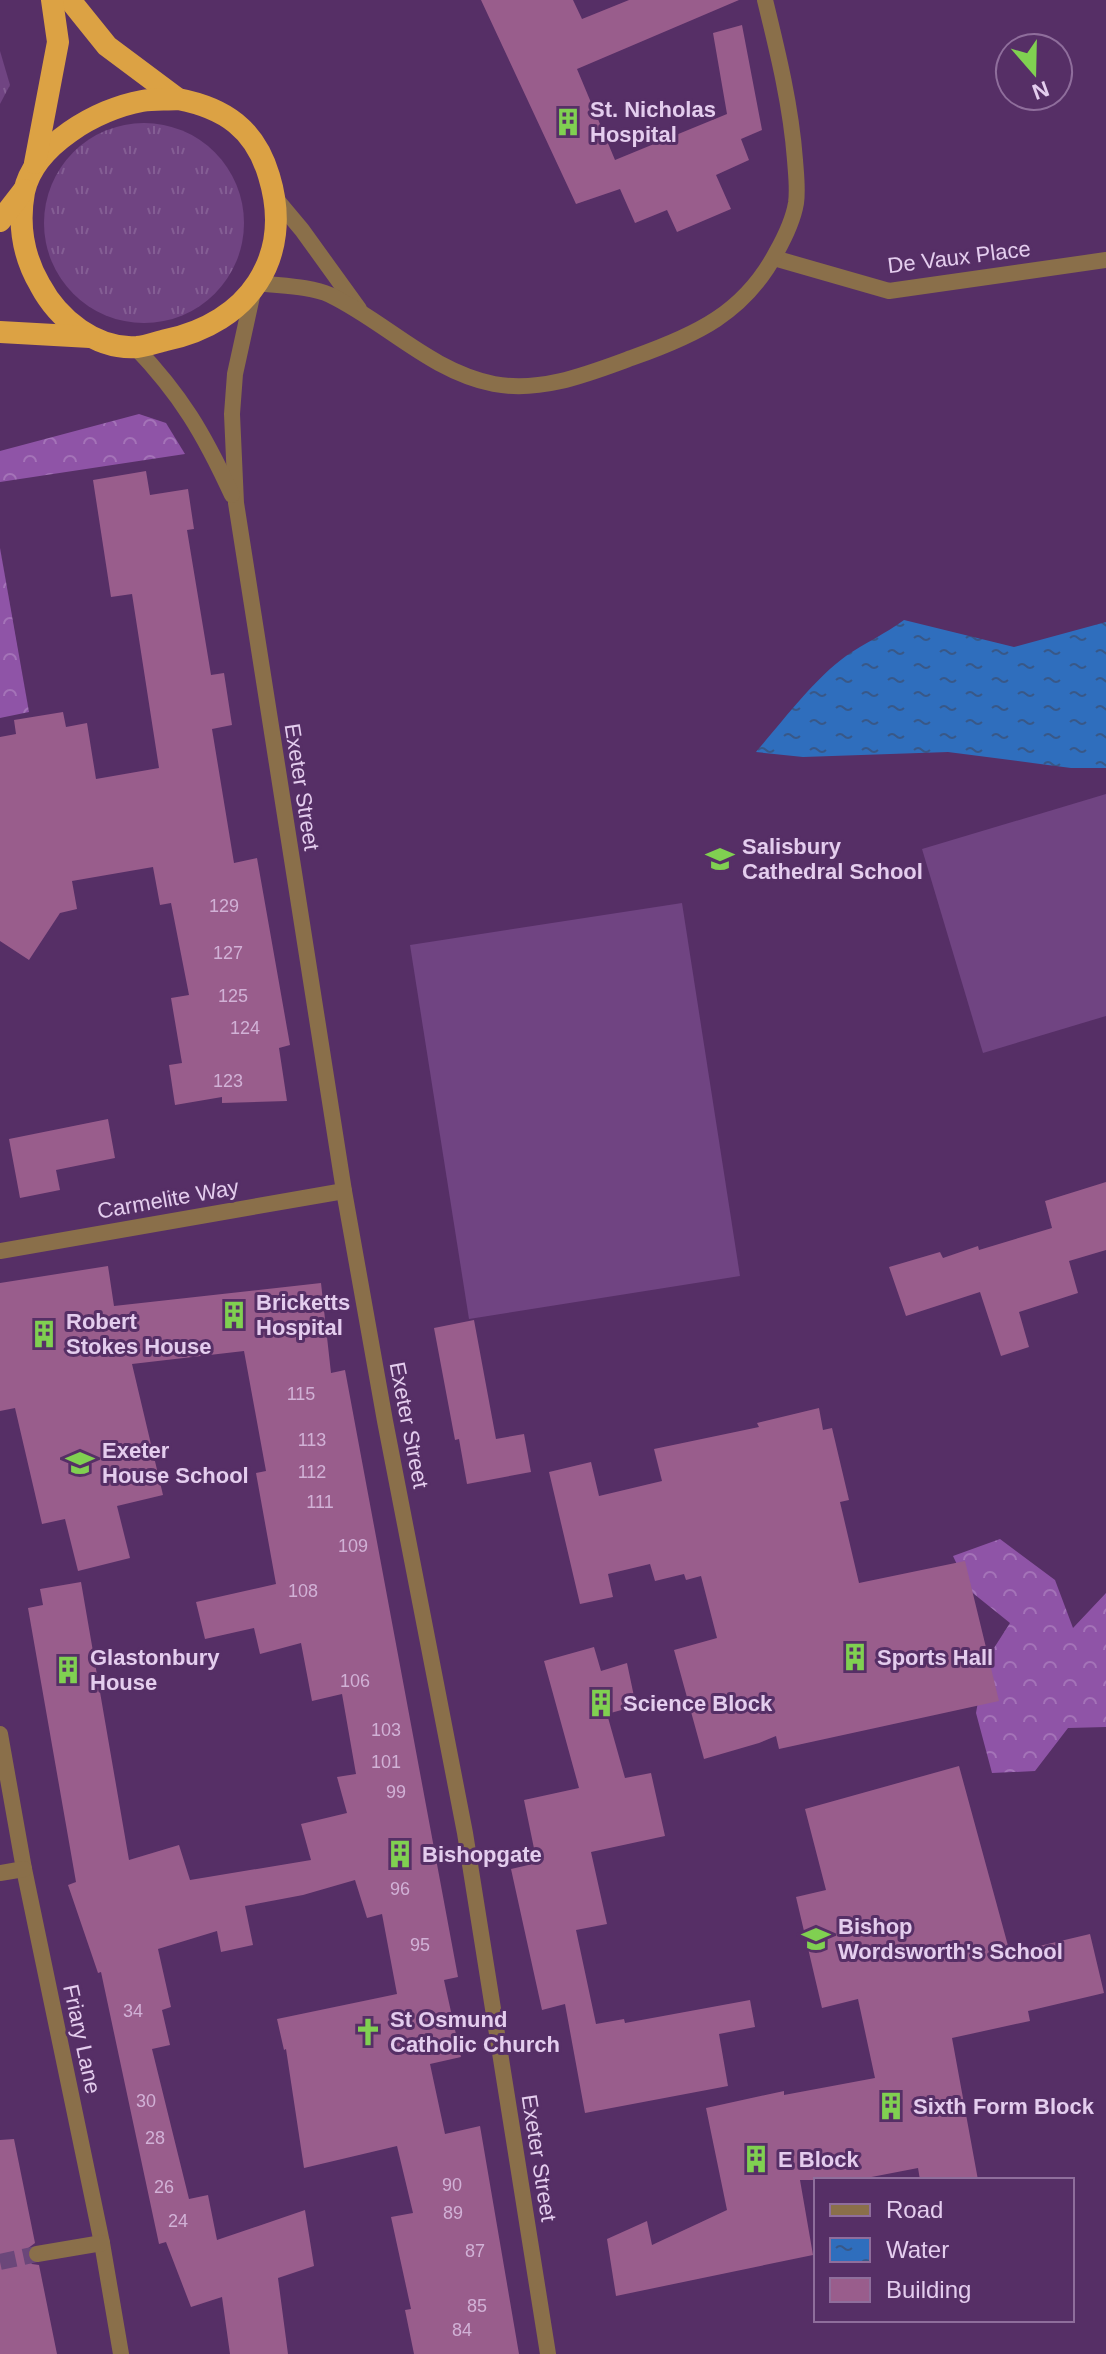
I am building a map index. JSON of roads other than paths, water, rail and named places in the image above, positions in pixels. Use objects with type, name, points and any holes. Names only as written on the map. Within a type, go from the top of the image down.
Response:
[{"type":"highway","points":[[52,0],[58,42],[35,163],[25,189],[20,217],[23,245],[34,275],[48,300],[69,322],[91,338]]},
{"type":"highway","points":[[70,0],[107,46],[178,99]]},
{"type":"highway","points":[[0,332],[91,338],[135,347],[193,335],[226,318],[256,288],[271,257],[277,228],[276,199],[265,163],[255,144],[239,125],[221,111],[178,99],[143,101],[117,108],[61,137],[35,163]]},
{"type":"highway","points":[[0,221],[25,189]]},
{"type":"street","points":[[256,288],[326,293],[361,312],[413,348],[468,377],[510,386],[541,385],[579,376],[687,337],[731,310],[748,294],[774,258],[789,228],[796,202],[788,103],[765,0]]},
{"type":"street","points":[[276,199],[361,312]]},
{"type":"street","name":"De Vaux Place","points":[[774,258],[889,291],[1106,260]]},
{"type":"street","name":"Exeter Street","points":[[256,288],[235,374],[232,414],[236,503],[344,1191],[465,1833],[548,2354]]},
{"type":"street","name":"Exeter Street","points":[[135,347],[186,406],[207,440],[236,503]]},
{"type":"street","name":"Carmelite Way","points":[[0,1251],[344,1191]]},
{"type":"street","name":"Friary Lane","points":[[0,1734],[24,1869],[102,2243],[121,2354]]},
{"type":"street","points":[[0,1873],[24,1869]]},
{"type":"street","points":[[37,2254],[102,2243]]},
{"type":"water","points":[[904,620],[1014,647],[1106,622],[1106,768],[1071,768],[948,752],[803,757],[756,752],[834,665]]},
{"type":"tunnel","points":[[0,2262],[37,2254]]},
{"type":"place","name":"St. Nicholas Hospital","points":[[568,122]]},
{"type":"place","name":"Salisbury Cathedral School","points":[[720,859]]},
{"type":"place","name":"Bricketts Hospital","points":[[234,1315]]},
{"type":"place","name":"Robert Stokes House","points":[[44,1334]]},
{"type":"place","name":"Exeter House School","points":[[80,1463]]},
{"type":"place","name":"Sports Hall","points":[[855,1657]]},
{"type":"place","name":"Glastonbury House","points":[[68,1670]]},
{"type":"place","name":"Science Block","points":[[601,1703]]},
{"type":"place","name":"Bishopgate","points":[[400,1854]]},
{"type":"place","name":"Bishop Wordsworth's School","points":[[816,1939]]},
{"type":"place","name":"St Osmund Catholic Church","points":[[368,2032]]},
{"type":"place","name":"Sixth Form Block","points":[[891,2106]]},
{"type":"place","name":"E Block","points":[[756,2159]]}]
